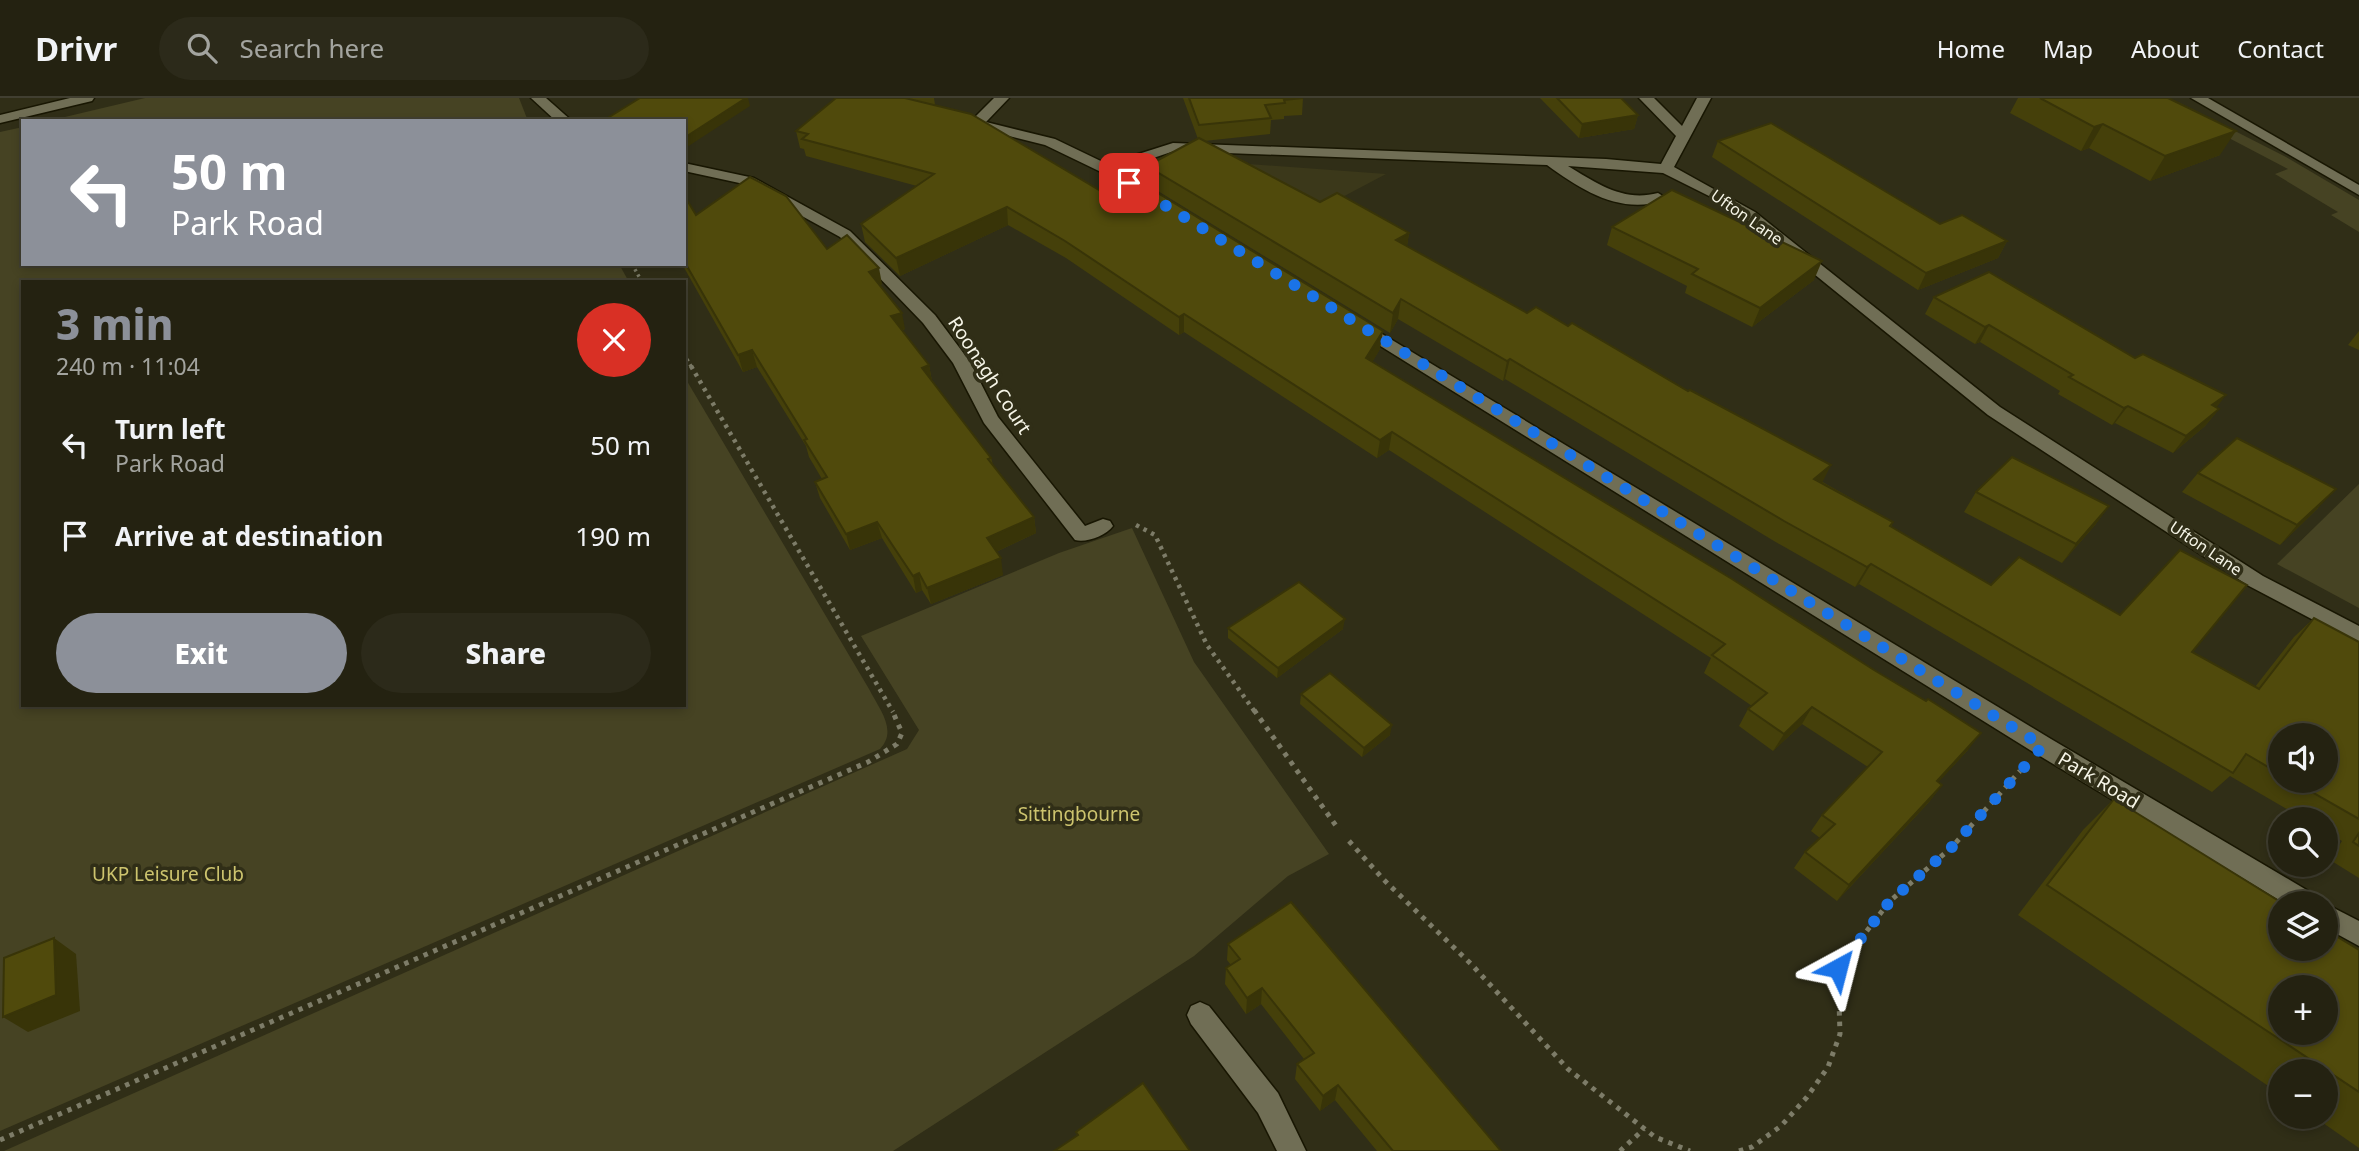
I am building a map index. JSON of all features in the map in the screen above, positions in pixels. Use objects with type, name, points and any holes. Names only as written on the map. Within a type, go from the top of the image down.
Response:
[{"type":"street","points":[[0,119],[87,98]]},
{"type":"street","points":[[538,98],[563,119]]},
{"type":"street","points":[[976,123],[1002,98]]},
{"type":"street","points":[[1646,98],[1683,135]]},
{"type":"street","points":[[1666,169],[1704,98]]},
{"type":"street","points":[[2201,99],[2359,191]]},
{"type":"street","points":[[953,117],[1050,142],[1106,169],[1165,205]]},
{"type":"street","name":"Ufton Lane","points":[[1106,169],[1173,148],[1666,169],[1699,183],[1750,215],[1994,411],[2256,581],[2359,636]]},
{"type":"street","points":[[1551,162],[1618,200],[1646,204],[1658,198]]},
{"type":"street","name":"Roonagh Court","points":[[686,167],[749,181],[845,233],[929,319],[961,362],[990,419],[1082,535],[1103,526]]},
{"type":"street","name":"Park Road","points":[[1343,315],[2043,746],[2286,891]]},
{"type":"street","points":[[2338,922],[2359,934]]},
{"type":"street","points":[[1200,1015],[1268,1103],[1292,1151]]},
{"type":"path","points":[[0,1140],[868,762],[897,744],[902,733],[891,708],[686,357]]},
{"type":"path","points":[[1103,526],[1133,523],[1156,535],[1207,645],[1339,830]]},
{"type":"path","points":[[1739,1151],[1771,1137],[1803,1102],[1835,1053],[1842,1012],[1838,968],[1890,901],[1952,847],[2043,746]]},
{"type":"path","points":[[1349,841],[1384,880],[1471,964],[1568,1069],[1644,1129],[1690,1151]]},
{"type":"path","points":[[1620,1151],[1644,1129]]},
{"type":"shaded area","points":[[1235,163],[1386,174],[1261,240]]},
{"type":"green space","points":[[145,98],[519,98],[527,119],[56,119]]},
{"type":"green space","points":[[2178,102],[2286,157],[2359,200],[2359,232],[2331,215],[2338,212],[2275,174],[2288,169],[2166,105]]},
{"type":"green space","name":"UKP Leisure Club","points":[[21,127],[21,266],[620,266],[628,280],[21,280],[21,707],[686,707],[686,379],[882,712],[887,727],[885,742],[880,749],[0,1131],[0,132]]},
{"type":"green space","points":[[2359,484],[2359,608],[2277,564]]},
{"type":"green space","name":"Sittingbourne","points":[[1132,528],[1194,662],[1329,854],[1288,876],[1194,956],[893,1151],[4,1151],[907,749],[919,730],[861,636],[1059,553]]},
{"type":"building","points":[[640,98],[746,98],[686,137],[686,119],[606,119]]},
{"type":"building","points":[[836,98],[905,98],[971,114],[1101,191],[1130,176],[1383,331],[1366,358],[1981,733],[1937,781],[1942,785],[1849,885],[1805,852],[1835,824],[1822,815],[1882,752],[1812,707],[1784,734],[1748,709],[1767,693],[1712,655],[1725,644],[1392,432],[1380,440],[1184,314],[1179,317],[1065,241],[1007,207],[896,258],[861,224],[934,174],[802,139],[808,134],[796,131]]},
{"type":"building","points":[[1189,98],[1303,98],[1265,105],[1271,118],[1199,125]]},
{"type":"building","points":[[1557,98],[1621,98],[1638,115],[1582,124]]},
{"type":"building","points":[[2040,98],[2168,98],[2236,131],[2165,156],[2103,124],[2094,127]]},
{"type":"building","points":[[1771,123],[1940,224],[1962,215],[2007,241],[1926,273],[1718,141]]},
{"type":"building","points":[[1199,138],[1320,202],[1337,193],[1409,233],[1396,240],[1527,313],[1536,307],[1568,326],[1572,323],[1688,391],[1831,465],[1814,479],[1893,522],[1890,526],[1991,585],[2019,557],[2120,615],[2180,550],[2247,585],[2192,652],[2259,689],[2314,618],[2359,642],[2359,819],[2314,793],[2338,793],[2338,723],[2268,723],[2268,767],[2246,754],[2233,773],[1871,564],[1867,567],[1784,521],[1510,359],[1507,361],[1401,299],[1393,313],[1147,166]]},
{"type":"building","points":[[750,177],[786,196],[827,249],[847,235],[879,268],[869,272],[902,313],[891,316],[929,365],[922,368],[1034,517],[987,538],[1001,558],[927,588],[919,573],[913,576],[877,522],[846,534],[815,482],[827,477],[804,440],[807,439],[752,350],[738,355],[686,264],[686,198],[696,215]]},
{"type":"building","points":[[1672,190],[1822,261],[1760,308],[1692,274],[1698,269],[1612,227]]},
{"type":"building","points":[[1989,272],[2135,358],[2143,354],[2226,395],[2212,405],[2219,409],[2186,436],[2128,406],[2124,408],[2069,377],[2073,375],[1989,325],[1985,327],[1934,297]]},
{"type":"building","points":[[2237,438],[2336,489],[2297,525],[2198,473]]},
{"type":"building","points":[[2012,457],[2109,506],[2076,544],[1976,492]]},
{"type":"building","points":[[1299,582],[1345,619],[1278,668],[1228,628]]},
{"type":"building","points":[[1330,673],[1392,725],[1364,748],[1301,694]]},
{"type":"building","points":[[2114,799],[2268,894],[2268,961],[2338,961],[2338,937],[2359,950],[2359,1092],[2338,1078],[2338,1059],[2309,1059],[2288,1045],[2338,1045],[2338,975],[2268,975],[2268,1032],[2047,885]]},
{"type":"building","points":[[2359,833],[2359,846],[2353,842]]},
{"type":"building","points":[[1291,902],[1501,1151],[1393,1151],[1338,1085],[1323,1096],[1297,1064],[1314,1053],[1262,988],[1247,998],[1226,968],[1240,959],[1228,944]]},
{"type":"building","points":[[54,938],[56,995],[3,1017],[4,958]]},
{"type":"building","points":[[1143,1083],[1190,1151],[1054,1151],[1078,1135],[1076,1132]]},
{"type":"route","points":[[1129,183],[2043,746],[1952,847],[1890,901],[1838,968]]}]
